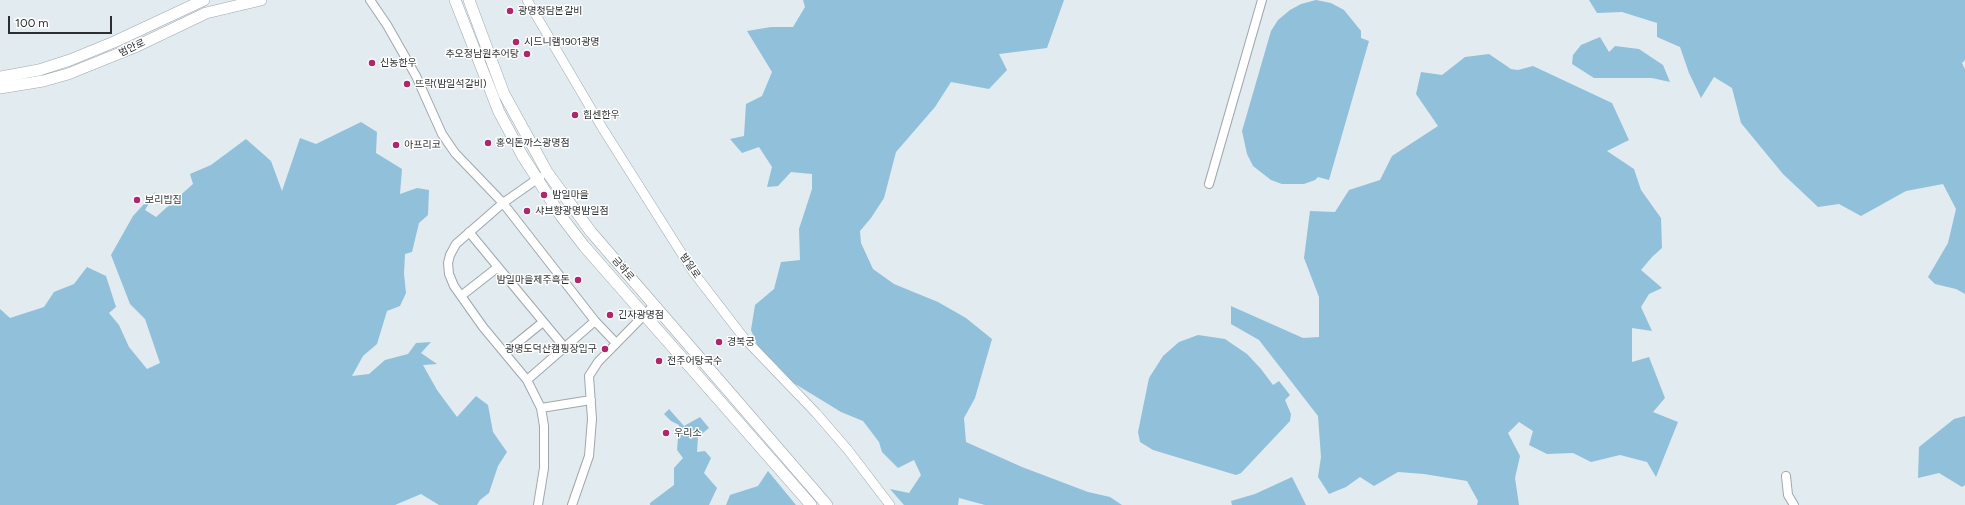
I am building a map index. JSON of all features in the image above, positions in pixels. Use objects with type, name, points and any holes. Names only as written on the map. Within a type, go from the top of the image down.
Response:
[{"type":"main road","name":"범안로","points":[[0,77],[39,70],[70,60],[114,42],[204,0]]},
{"type":"main road","name":"범안로","points":[[0,88],[43,82],[68,74],[135,47],[206,13],[261,0]]},
{"type":"main road","name":"금하로","points":[[456,0],[499,112],[522,155],[537,179],[584,246],[811,505]]},
{"type":"main road","name":"금하로","points":[[471,2],[504,94],[547,172],[591,232],[827,505]]},
{"type":"street","points":[[370,0],[387,25],[416,76],[442,134],[455,153],[503,203],[596,321],[616,343]]},
{"type":"street","name":"밤일로","points":[[527,0],[603,130],[694,273],[744,338],[816,413],[848,450],[890,505]]},
{"type":"street","points":[[1209,184],[1262,0]]},
{"type":"street","points":[[538,505],[544,468],[544,426],[541,408],[527,380],[506,352],[483,327],[454,286],[449,274],[448,263],[450,254],[456,244],[503,203],[547,172]]},
{"type":"street","points":[[470,232],[565,348]]},
{"type":"street","points":[[461,296],[498,266]]},
{"type":"street","points":[[572,505],[589,456],[592,419],[589,376],[598,362],[654,305]]},
{"type":"street","points":[[527,380],[596,321]]},
{"type":"street","points":[[506,352],[543,322]]},
{"type":"street","points":[[541,408],[590,400]]},
{"type":"street","points":[[1786,476],[1788,495],[1794,505]]},
{"type":"shaded area","points":[[803,0],[1064,0],[1047,48],[999,54],[1007,70],[989,89],[951,82],[935,107],[896,152],[884,198],[871,218],[860,231],[861,243],[873,269],[894,284],[938,302],[966,318],[992,339],[975,398],[964,418],[966,442],[1022,467],[1088,492],[1110,497],[1122,505],[985,505],[959,498],[958,505],[904,505],[890,489],[909,493],[921,475],[914,460],[898,468],[882,452],[879,442],[863,421],[841,412],[792,382],[758,347],[751,330],[755,305],[774,289],[781,262],[800,260],[799,229],[812,189],[812,174],[791,172],[778,186],[767,187],[772,167],[759,147],[742,153],[730,139],[744,136],[746,104],[762,96],[772,72],[747,31],[771,27],[793,27],[805,7]]},
{"type":"shaded area","points":[[1316,0],[1331,3],[1344,10],[1361,31],[1361,38],[1369,41],[1329,180],[1318,177],[1315,180],[1304,184],[1282,184],[1271,180],[1253,166],[1247,154],[1242,131],[1271,31],[1278,20],[1290,10],[1301,4]]},
{"type":"shaded area","points":[[1589,0],[1965,0],[1965,60],[1962,63],[1965,69],[1965,294],[1956,289],[1935,284],[1928,277],[1948,243],[1956,209],[1943,184],[1906,191],[1861,216],[1839,204],[1818,207],[1783,174],[1741,123],[1732,88],[1714,77],[1701,98],[1689,73],[1680,47],[1657,37],[1657,23],[1622,12],[1597,13]]},
{"type":"shaded area","points":[[1600,37],[1609,52],[1615,46],[1639,49],[1663,65],[1670,82],[1652,78],[1594,78],[1572,64],[1573,55],[1581,45]]},
{"type":"shaded area","points":[[1489,54],[1511,69],[1518,70],[1533,66],[1612,103],[1629,140],[1607,151],[1634,169],[1641,190],[1661,218],[1662,248],[1641,270],[1662,288],[1649,294],[1641,307],[1652,331],[1632,328],[1632,362],[1649,357],[1665,398],[1653,412],[1678,422],[1656,477],[1647,462],[1620,455],[1591,462],[1573,453],[1547,454],[1529,445],[1533,431],[1519,422],[1508,433],[1520,456],[1515,478],[1519,505],[1477,505],[1478,501],[1467,481],[1424,474],[1398,472],[1374,486],[1360,477],[1346,487],[1329,494],[1318,477],[1321,457],[1318,416],[1259,340],[1231,324],[1231,306],[1303,338],[1319,337],[1319,297],[1304,258],[1310,211],[1335,212],[1349,190],[1380,180],[1392,156],[1438,126],[1416,94],[1421,72],[1442,75],[1465,57]]},
{"type":"shaded area","points":[[361,122],[377,132],[376,153],[402,169],[400,194],[417,188],[429,190],[428,215],[419,223],[412,252],[405,254],[404,274],[406,293],[400,306],[387,311],[377,344],[363,356],[352,376],[369,374],[385,360],[408,354],[416,343],[431,342],[421,353],[437,364],[423,365],[437,390],[457,417],[476,396],[488,405],[493,432],[507,452],[498,466],[489,493],[480,500],[477,505],[439,505],[421,494],[395,505],[0,505],[0,309],[10,318],[44,307],[54,292],[74,284],[87,267],[106,276],[116,307],[109,313],[119,325],[129,347],[147,369],[160,363],[145,319],[130,304],[111,255],[133,216],[156,191],[145,210],[156,217],[193,184],[190,174],[211,165],[246,139],[271,161],[282,191],[300,138],[316,144]]},
{"type":"shaded area","points":[[1198,335],[1225,339],[1247,354],[1273,385],[1279,381],[1290,395],[1285,400],[1291,414],[1290,421],[1241,473],[1236,475],[1153,450],[1140,442],[1138,432],[1149,378],[1163,356],[1179,342]]},
{"type":"shaded area","points":[[669,409],[684,426],[700,417],[709,428],[698,437],[697,452],[705,451],[711,458],[704,473],[717,488],[709,505],[650,505],[650,503],[674,485],[674,468],[683,458],[677,450],[679,425],[671,421],[664,414]]},
{"type":"shaded area","points":[[1965,416],[1965,485],[1962,487],[1939,473],[1918,478],[1919,447],[1954,419]]},
{"type":"shaded area","points":[[768,471],[796,505],[726,505],[730,495],[758,486]]},
{"type":"shaded area","points":[[1292,477],[1306,505],[1232,505],[1231,501],[1255,494]]},
{"type":"place","name":"광명청담본갈비","points":[[510,11]]},
{"type":"place","name":"시드니램1901광명","points":[[516,42]]},
{"type":"place","name":"추오정남원추어탕","points":[[527,54]]},
{"type":"place","name":"신농한우","points":[[372,63]]},
{"type":"place","name":"뜨락(밤일석갈비)","points":[[407,84]]},
{"type":"place","name":"힘센한우","points":[[575,115]]},
{"type":"place","name":"홍익돈까스광명점","points":[[488,143]]},
{"type":"place","name":"아프리코","points":[[396,145]]},
{"type":"place","name":"밤일마을","points":[[544,195]]},
{"type":"place","name":"보리밥집","points":[[137,200]]},
{"type":"place","name":"샤브향광명밤일점","points":[[527,211]]},
{"type":"place","name":"밤일마을제주흑돈","points":[[578,280]]},
{"type":"place","name":"긴자광명점","points":[[610,315]]},
{"type":"place","name":"경복궁","points":[[719,342]]},
{"type":"place","name":"광명도덕산캠핑장입구","points":[[605,349]]},
{"type":"place","name":"전주어탕국수","points":[[659,361]]},
{"type":"place","name":"우리소","points":[[666,433]]}]
